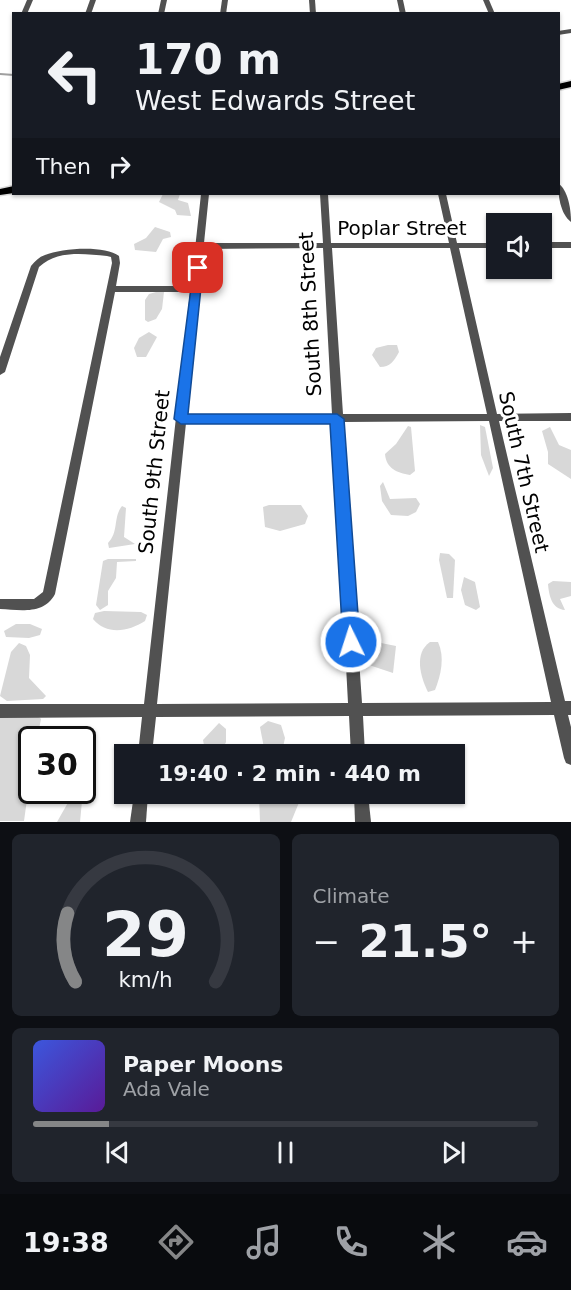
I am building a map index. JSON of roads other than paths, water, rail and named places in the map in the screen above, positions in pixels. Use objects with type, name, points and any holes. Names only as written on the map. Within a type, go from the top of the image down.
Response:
[{"type":"street","points":[[560,190],[571,219]]},
{"type":"street","name":"South 9th Street","points":[[146,744],[206,195]]},
{"type":"street","name":"South 8th Street","points":[[324,195],[358,744]]},
{"type":"street","name":"South 7th Street","points":[[442,195],[493,418],[565,708],[571,758]]},
{"type":"street","name":"Poplar Street","points":[[200,246],[486,245]]},
{"type":"street","points":[[552,245],[571,245]]},
{"type":"street","points":[[0,372],[35,266],[41,259],[60,253],[112,254],[116,262],[111,289],[49,594],[43,601],[37,603],[0,604]]},
{"type":"street","points":[[111,289],[195,289]]},
{"type":"street","points":[[181,419],[571,417]]},
{"type":"street","points":[[0,711],[565,708]]},
{"type":"street","points":[[138,822],[140,804]]},
{"type":"street","points":[[362,804],[363,822]]},
{"type":"waterway","points":[[0,74],[12,75]]}]
